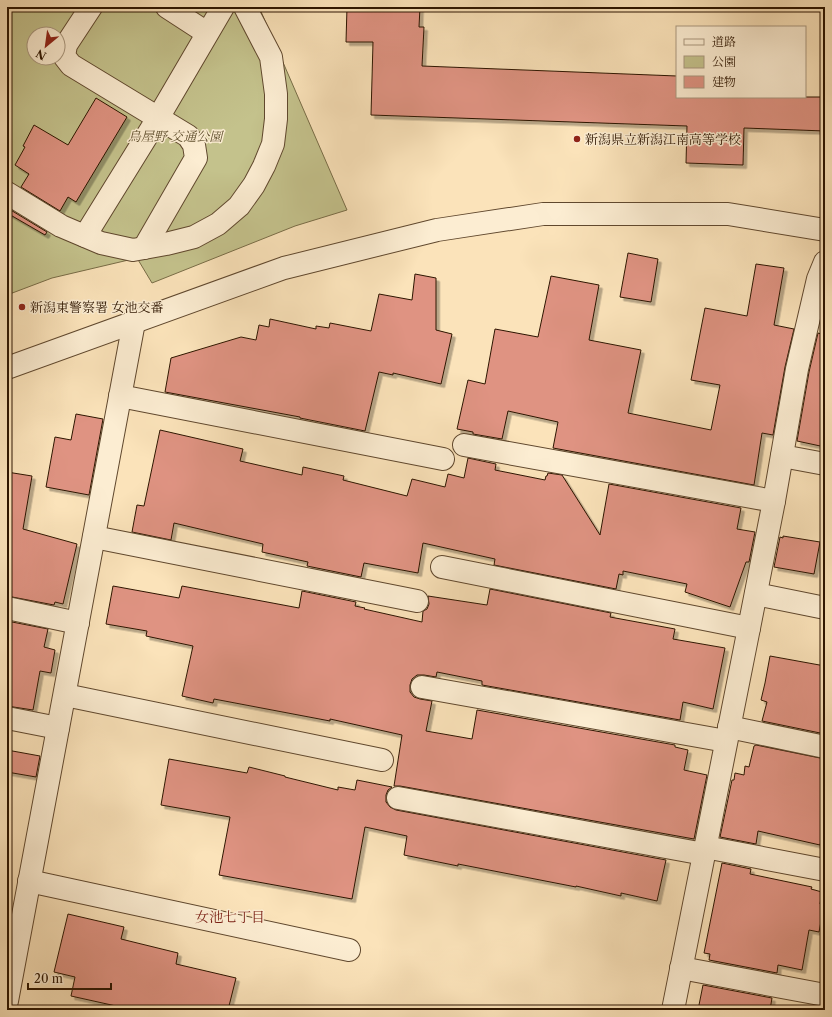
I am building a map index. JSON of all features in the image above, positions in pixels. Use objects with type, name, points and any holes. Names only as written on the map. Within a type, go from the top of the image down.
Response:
[{"type":"street","points":[[91,7],[66,45],[64,56],[71,65],[188,136],[194,145],[196,158],[144,248]]},
{"type":"street","points":[[167,7],[207,33]]},
{"type":"street","points":[[85,236],[158,118],[223,7]]},
{"type":"street","points":[[7,193],[61,226],[101,242],[133,250],[194,237],[218,224],[239,206],[254,185],[273,144],[276,119],[276,94],[271,57],[245,7]]},
{"type":"street","points":[[7,368],[284,268],[437,230],[543,214],[728,214],[825,230]]},
{"type":"street","points":[[673,1010],[774,501],[797,369],[818,278],[825,262]]},
{"type":"street","points":[[7,1001],[134,322]]},
{"type":"street","points":[[120,396],[443,459]]},
{"type":"street","points":[[464,445],[774,501]]},
{"type":"street","points":[[782,456],[825,464]]},
{"type":"street","points":[[94,537],[417,601]]},
{"type":"street","points":[[442,567],[749,628]]},
{"type":"street","points":[[756,594],[825,608]]},
{"type":"street","points":[[7,608],[78,622]]},
{"type":"street","points":[[422,687],[728,734],[825,747]]},
{"type":"street","points":[[64,694],[382,760]]},
{"type":"street","points":[[7,718],[58,728]]},
{"type":"street","points":[[398,798],[705,851],[825,870]]},
{"type":"street","points":[[30,881],[349,950]]},
{"type":"street","points":[[681,968],[825,995]]},
{"type":"green space","name":"鳥屋野 交通公園","points":[[7,7],[259,7],[347,210],[295,226],[152,283],[137,258],[52,278],[7,295]]},
{"type":"building","points":[[347,7],[420,7],[419,27],[424,27],[422,66],[676,76],[676,98],[825,97],[825,131],[744,128],[743,165],[686,163],[687,126],[371,115],[373,42],[346,42]]},
{"type":"building","points":[[96,98],[127,117],[76,202],[68,197],[60,211],[21,187],[29,174],[15,165],[25,147],[23,146],[34,125],[68,145]]},
{"type":"building","points":[[9,209],[47,232],[45,235],[7,213]]},
{"type":"building","points":[[628,253],[658,259],[651,302],[620,297]]},
{"type":"building","points":[[756,264],[784,268],[774,325],[794,329],[785,367],[773,435],[762,433],[754,485],[553,448],[558,422],[508,411],[502,439],[473,434],[473,432],[457,429],[468,380],[485,384],[495,329],[538,337],[551,276],[599,285],[589,340],[641,350],[628,413],[711,430],[720,385],[691,380],[705,308],[747,316]]},
{"type":"building","points":[[415,274],[436,278],[436,330],[452,334],[441,384],[393,373],[393,375],[379,372],[365,431],[300,417],[165,392],[171,358],[241,337],[256,340],[259,325],[269,327],[270,319],[316,329],[316,326],[329,328],[330,323],[371,331],[379,294],[412,300]]},
{"type":"building","points":[[818,333],[825,335],[825,447],[797,441],[809,372]]},
{"type":"building","points":[[76,414],[103,419],[89,495],[46,487],[55,437],[71,440]]},
{"type":"building","points":[[160,430],[243,449],[240,461],[302,475],[303,467],[344,476],[343,480],[407,496],[412,479],[445,487],[448,474],[464,478],[468,458],[496,464],[495,470],[545,480],[548,473],[562,475],[600,535],[609,484],[741,508],[737,529],[755,532],[749,562],[746,562],[730,607],[685,592],[687,584],[623,571],[623,575],[619,574],[616,589],[494,565],[495,559],[423,543],[418,573],[364,563],[361,577],[307,566],[308,562],[262,552],[263,544],[174,523],[171,540],[132,532],[137,505],[144,506]]},
{"type":"building","points":[[7,472],[32,476],[23,529],[77,544],[63,604],[55,602],[54,605],[7,596]]},
{"type":"building","points":[[783,536],[820,542],[814,574],[774,567],[780,537],[783,538]]},
{"type":"building","points":[[113,586],[179,598],[182,586],[299,608],[302,591],[356,602],[355,606],[365,608],[364,609],[422,622],[423,611],[427,609],[429,604],[428,596],[487,605],[490,589],[611,613],[610,617],[675,629],[673,639],[725,648],[713,709],[683,702],[680,720],[482,685],[482,681],[437,672],[436,677],[417,675],[412,679],[410,685],[410,692],[414,697],[432,701],[426,731],[472,739],[477,710],[675,745],[675,747],[688,750],[684,770],[707,775],[694,839],[394,786],[402,735],[330,719],[330,721],[214,699],[213,703],[182,696],[193,646],[146,636],[147,631],[106,624]]},
{"type":"building","points":[[7,621],[48,629],[44,647],[55,650],[51,673],[40,671],[33,710],[7,706]]},
{"type":"building","points":[[770,656],[825,666],[825,734],[762,721],[767,702],[761,700]]},
{"type":"building","points":[[756,745],[825,759],[825,842],[821,841],[820,845],[758,831],[756,844],[720,837],[732,780],[734,780],[735,773],[744,775],[745,766],[749,767],[754,746]]},
{"type":"building","points":[[7,750],[40,756],[36,777],[7,772]]},
{"type":"building","points":[[169,759],[247,773],[249,767],[338,790],[338,787],[355,790],[357,780],[392,787],[388,790],[386,795],[386,802],[390,807],[396,810],[666,860],[657,901],[621,893],[621,896],[576,886],[458,864],[458,866],[404,855],[407,836],[365,827],[352,899],[219,875],[230,817],[161,805]]},
{"type":"building","points":[[722,863],[751,869],[750,874],[812,887],[811,889],[822,892],[820,904],[824,905],[819,932],[809,930],[802,970],[778,965],[777,973],[709,960],[710,954],[704,953]]},
{"type":"building","points":[[68,914],[124,927],[121,939],[178,953],[176,964],[236,978],[228,1010],[134,1010],[71,996],[75,977],[54,972]]},
{"type":"building","points":[[703,985],[772,998],[770,1010],[698,1010]]},
{"type":"place","name":"新潟県立新潟江南高等学校","points":[[577,139]]},
{"type":"place","name":"新潟東警察署 女池交番","points":[[22,307]]},
{"type":"district","name":"女池七丁目","points":[[230,917]]}]
